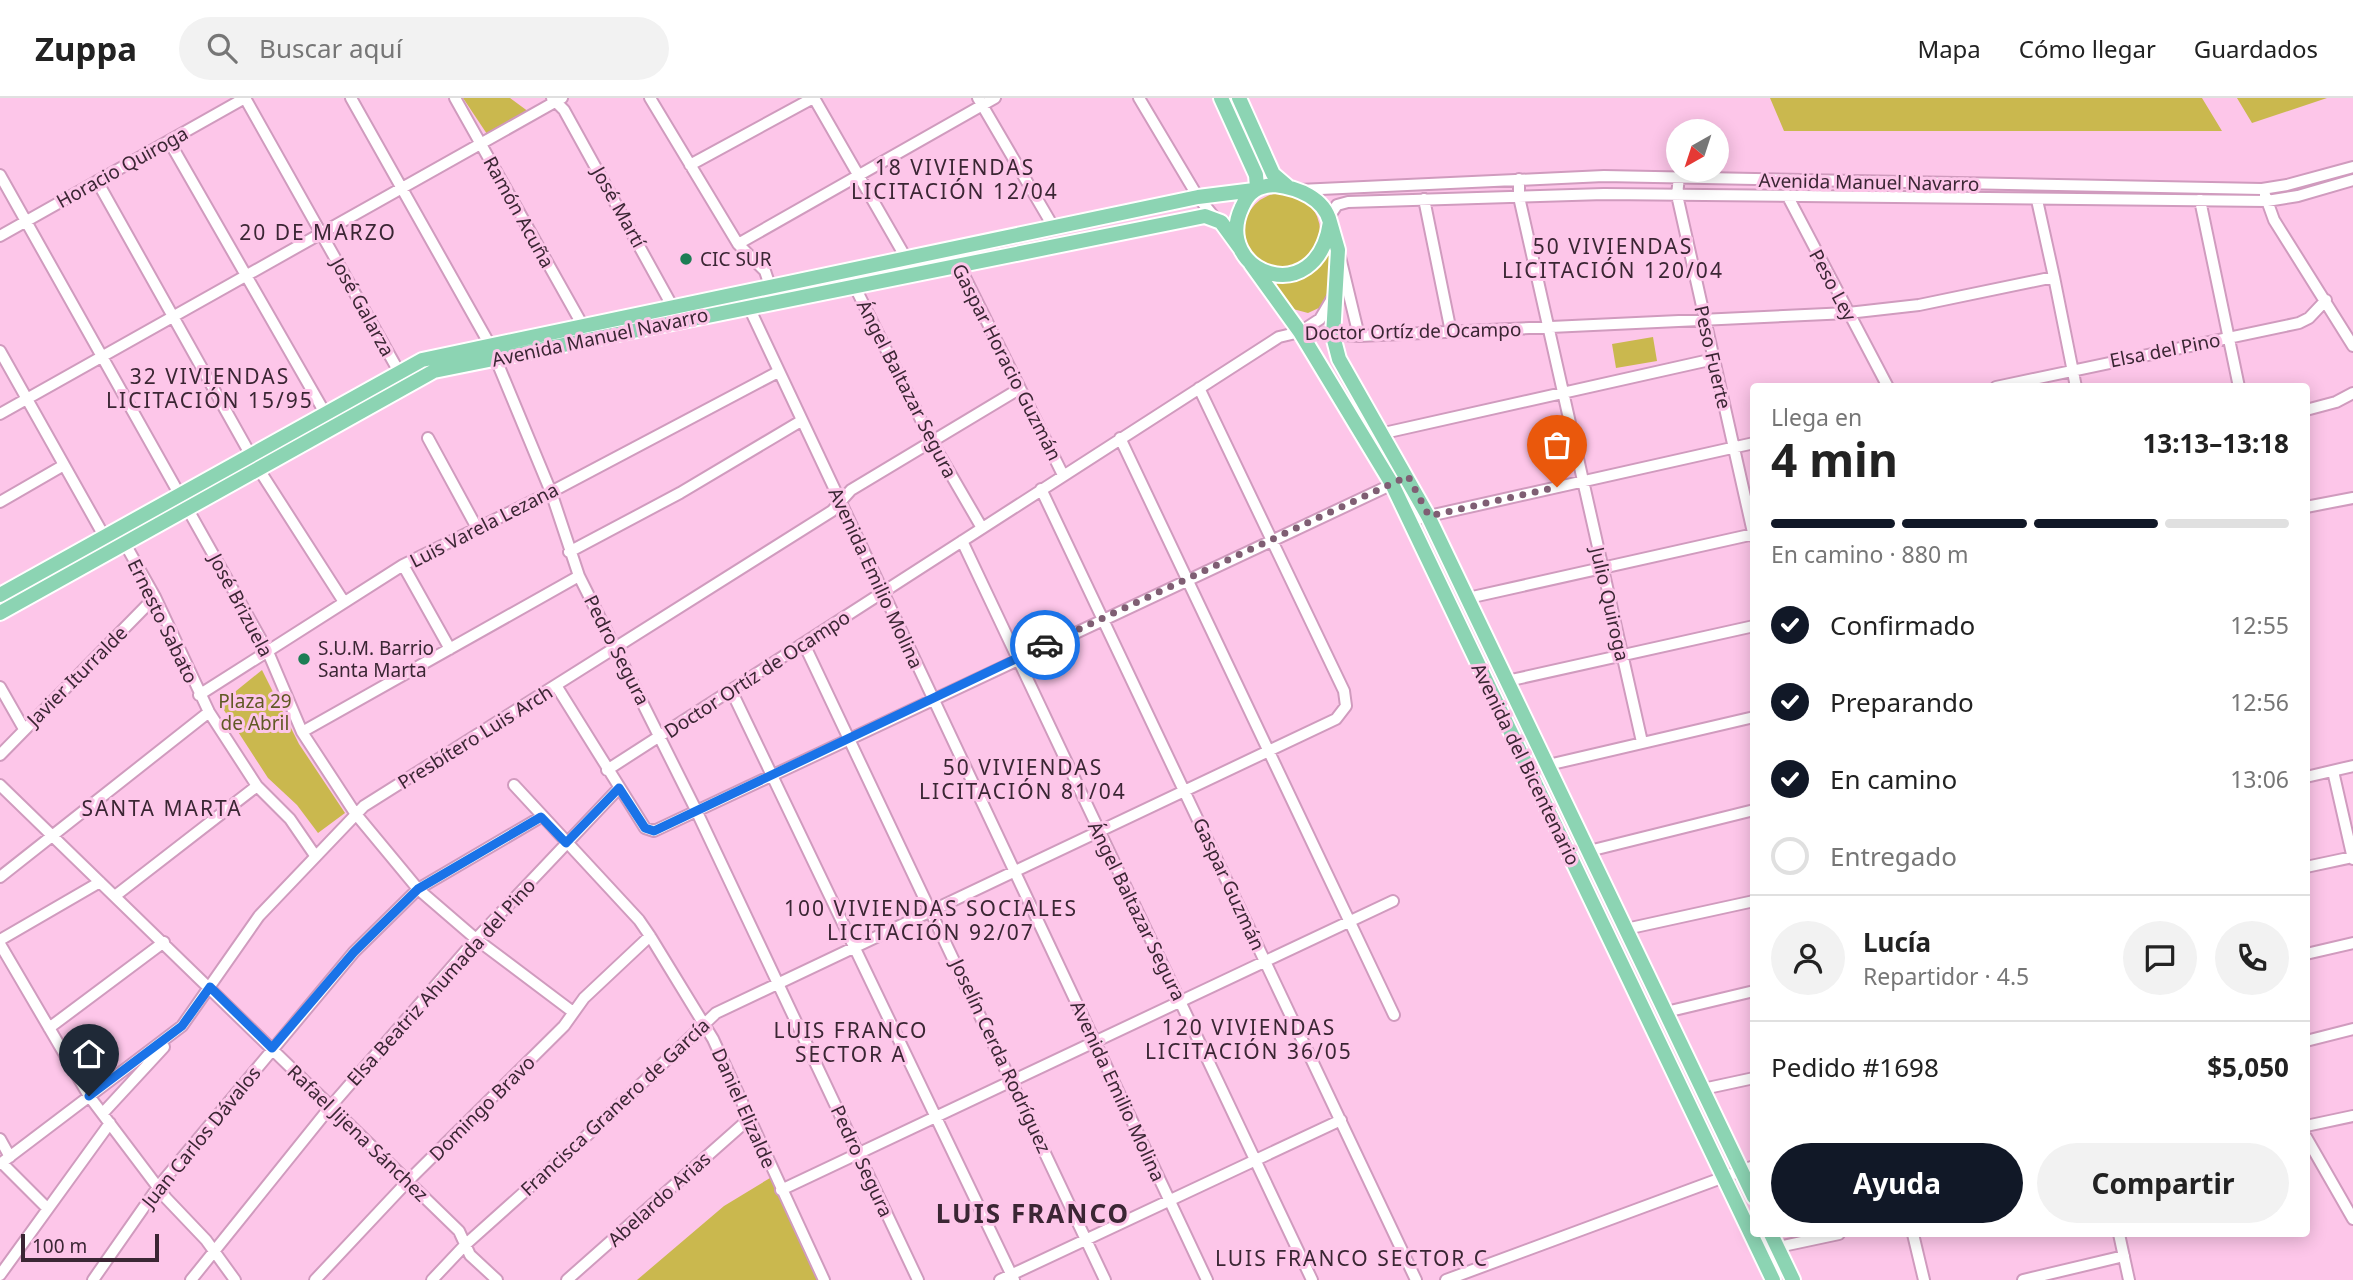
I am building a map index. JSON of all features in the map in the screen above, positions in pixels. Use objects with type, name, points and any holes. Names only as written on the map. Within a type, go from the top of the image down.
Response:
[{"type":"main road","points":[[1221,98],[1256,175],[1255,189],[1238,217],[1240,248]]},
{"type":"main road","points":[[1216,218],[1251,264],[1268,274],[1280,276],[1305,271],[1325,244],[1330,219],[1312,197],[1273,174],[1239,98]]},
{"type":"main road","points":[[1255,189],[1293,188]]},
{"type":"main road","name":"Avenida Manuel Navarro","points":[[255,461],[325,413],[398,370],[422,360],[493,351],[746,300],[906,258],[1198,197],[1255,189]]},
{"type":"main road","name":"Avenida Manuel Navarro","points":[[774,294],[854,285],[1192,218],[1216,218]]},
{"type":"main road","name":"Avenida del Bicentenario","points":[[1330,219],[1338,250],[1333,336],[1339,359],[1384,433],[1429,516],[1703,1089],[1746,1167]]},
{"type":"main road","name":"Avenida del Bicentenario","points":[[1251,264],[1300,332],[1392,484],[1750,1230]]},
{"type":"main road","name":"Avenida Manuel Navarro","points":[[0,612],[124,542],[184,501],[255,461],[419,377],[493,351],[583,326],[677,314]]},
{"type":"main road","name":"Avenida Manuel Navarro","points":[[0,595],[104,536],[184,501]]},
{"type":"main road","name":"Avenida del Bicentenario","points":[[1753,1237],[1773,1280]]},
{"type":"main road","points":[[1775,1240],[1793,1280]]},
{"type":"street","name":"Horacio Quiroga","points":[[0,236],[245,98]]},
{"type":"street","name":"José Galarza","points":[[245,98],[398,370]]},
{"type":"street","name":"Pedro Segura","points":[[351,98],[493,351],[551,492],[579,576],[696,810],[918,1280]]},
{"type":"street","name":"Ramón Acuña","points":[[455,98],[583,326]]},
{"type":"street","points":[[650,98],[738,244],[765,271],[774,294]]},
{"type":"street","points":[[690,165],[814,98],[906,258],[910,273]]},
{"type":"street","points":[[738,244],[860,176],[980,102],[995,98]]},
{"type":"street","points":[[1139,98],[1198,197],[1216,218]]},
{"type":"street","points":[[0,414],[247,277],[556,99]]},
{"type":"street","name":"José Martí","points":[[556,99],[677,314]]},
{"type":"street","points":[[980,102],[1054,228]]},
{"type":"street","points":[[169,141],[325,413]]},
{"type":"street","name":"Avenida Manuel Navarro","points":[[1729,179],[2262,189],[2353,167]]},
{"type":"street","name":"José Brizuela","points":[[0,175],[268,652],[302,732],[355,813],[418,889],[475,939],[573,1012]]},
{"type":"street","name":"Avenida Manuel Navarro","points":[[1293,188],[1519,179],[1666,177]]},
{"type":"street","name":"Julio Quiroga","points":[[1519,179],[1519,197],[1561,393],[1642,742]]},
{"type":"street","name":"Avenida Manuel Navarro","points":[[1330,219],[1337,205],[1348,202],[1519,197],[1677,195],[2267,201],[2353,180]]},
{"type":"street","points":[[97,181],[255,461],[344,602]]},
{"type":"street","name":"Peso Ley","points":[[1786,181],[1787,198],[1886,383]]},
{"type":"street","name":"Peso Fuerte","points":[[1678,182],[1677,195],[1750,521]]},
{"type":"street","points":[[2262,189],[2274,220],[2353,346]]},
{"type":"street","points":[[1424,200],[1451,332]]},
{"type":"street","points":[[2036,200],[2075,383]]},
{"type":"street","points":[[2200,201],[2238,383]]},
{"type":"street","name":"Gaspar Horacio Guzmán","points":[[951,249],[1063,475]]},
{"type":"street","points":[[1338,250],[1359,336]]},
{"type":"street","name":"Doctor Ortíz de Ocampo","points":[[607,770],[1279,337],[1300,332],[1359,336],[1848,313],[1919,305],[2054,276]]},
{"type":"street","name":"Ángel Baltazar Segura","points":[[854,285],[932,442],[982,528]]},
{"type":"street","points":[[1300,332],[1320,318],[1335,294]]},
{"type":"street","name":"Avenida Emilio Molina","points":[[746,300],[1207,1280]]},
{"type":"street","name":"Elsa del Pino","points":[[2013,383],[2299,323],[2309,318],[2326,300]]},
{"type":"street","points":[[0,351],[104,536]]},
{"type":"street","points":[[1384,433],[1714,359]]},
{"type":"street","name":"Luis Varela Lezana","points":[[199,695],[403,565],[551,492],[778,372]]},
{"type":"street","points":[[1199,388],[1271,539]]},
{"type":"street","name":"Presbítero Luis Arch","points":[[4,1161],[182,1026],[259,916],[355,813],[832,511],[851,490],[1019,389]]},
{"type":"street","points":[[2310,409],[2336,402],[2353,393]]},
{"type":"street","points":[[569,552],[680,493],[801,421]]},
{"type":"street","points":[[428,438],[477,528]]},
{"type":"street","points":[[1120,438],[1394,1015]]},
{"type":"street","points":[[1410,520],[1750,444]]},
{"type":"street","points":[[0,502],[64,466]]},
{"type":"street","points":[[557,687],[607,770],[649,831],[1408,476]]},
{"type":"street","name":"Gaspar Guzmán","points":[[1041,489],[1416,1280]]},
{"type":"street","points":[[2310,506],[2353,498]]},
{"type":"street","name":"Ernesto Sabato","points":[[104,536],[124,542],[155,597],[209,712],[257,786],[290,819],[314,855]]},
{"type":"street","points":[[1468,598],[1750,536]]},
{"type":"street","name":"Francisca Granero de García","points":[[432,1280],[465,1245],[579,1143],[716,1013],[776,982],[1336,719],[1346,706],[1344,691],[1271,539]]},
{"type":"street","name":"Ángel Baltazar Segura","points":[[962,541],[1312,1280]]},
{"type":"street","points":[[403,565],[450,649]]},
{"type":"street","points":[[302,732],[579,576]]},
{"type":"street","name":"Javier Iturralde","points":[[0,755],[155,597]]},
{"type":"street","points":[[1507,681],[1750,627]]},
{"type":"street","name":"Joselín Cerda Rodríguez","points":[[804,644],[932,909],[1105,1280]]},
{"type":"street","points":[[1,690],[24,729]]},
{"type":"street","points":[[731,690],[773,774],[1008,1278],[1341,1120]]},
{"type":"street","points":[[0,877],[209,712]]},
{"type":"street","points":[[1548,765],[1750,718]]},
{"type":"street","points":[[2310,776],[2353,766]]},
{"type":"street","points":[[2310,866],[2353,857],[2333,771]]},
{"type":"street","name":"Rafael Jijena Sánchez","points":[[0,785],[459,1231],[470,1255],[497,1280]]},
{"type":"street","name":"Daniel Elizalde","points":[[514,785],[639,920],[650,936],[703,1024],[750,1118],[824,1280]]},
{"type":"street","points":[[115,897],[257,786]]},
{"type":"street","name":"Elsa Beatriz Ahumada del Pino","points":[[191,1280],[331,1107],[475,939],[619,788]]},
{"type":"street","points":[[1589,851],[1750,811]]},
{"type":"street","name":"Juan Carlos Dávalos","points":[[93,1280],[158,1187],[354,952],[418,889],[541,817]]},
{"type":"street","points":[[100,882],[0,942],[89,1096],[158,1187],[234,1280]]},
{"type":"street","points":[[781,1190],[1393,901]]},
{"type":"street","points":[[1626,929],[1750,902]]},
{"type":"street","name":"Domingo Bravo","points":[[315,1280],[407,1182],[564,1026],[584,998],[650,936]]},
{"type":"street","points":[[49,1028],[164,942]]},
{"type":"street","points":[[2310,953],[2353,943]]},
{"type":"street","points":[[1666,1012],[1750,992]]},
{"type":"street","points":[[103,1113],[182,1026]]},
{"type":"street","points":[[2310,1040],[2353,1029]]},
{"type":"street","points":[[1703,1089],[1750,1079]]},
{"type":"street","points":[[2310,1125],[2353,1116]]},
{"type":"street","name":"Abelardo Arias","points":[[567,1280],[750,1118]]},
{"type":"street","points":[[0,1275],[110,1123]]},
{"type":"street","points":[[0,1139],[4,1161],[47,1208]]},
{"type":"street","points":[[2310,1144],[2353,1219]]},
{"type":"street","points":[[1446,1280],[1746,1167]]},
{"type":"street","points":[[1775,1240],[1807,1237]]},
{"type":"street","points":[[1914,1237],[1924,1280]]},
{"type":"street","points":[[2120,1237],[2129,1280]]},
{"type":"street","points":[[2023,1280],[2124,1256]]},
{"type":"green space","points":[[463,98],[510,98],[529,112],[487,134]]},
{"type":"green space","points":[[1770,98],[2202,98],[2222,131],[1784,131]]},
{"type":"green space","points":[[2237,98],[2327,98],[2252,123]]},
{"type":"green space","points":[[1282,193],[1297,196],[1309,204],[1317,216],[1320,231],[1317,246],[1309,258],[1297,266],[1282,269],[1267,266],[1255,258],[1247,246],[1244,231],[1247,216],[1255,204],[1267,196]]},
{"type":"green space","points":[[1330,248],[1332,277],[1323,306],[1308,313],[1293,309],[1267,278],[1288,280],[1304,275],[1318,265]]},
{"type":"green space","points":[[1653,337],[1657,361],[1616,368],[1612,344]]},
{"type":"green space","name":"Plaza 29 de Abril","points":[[262,670],[299,744],[345,813],[318,833],[297,805],[268,778],[220,704]]},
{"type":"green space","points":[[770,1178],[819,1280],[637,1280],[724,1206]]},
{"type":"way so far","points":[[1045,645],[1408,476],[1429,516],[1557,487]]},
{"type":"place","name":"CIC SUR","points":[[686,259]]},
{"type":"place","name":"S.U.M. Barrio Santa Marta","points":[[304,659]]},
{"type":"district","name":"18 VIVIENDAS LICITACIÓN 12/04","points":[[955,179]]},
{"type":"district","name":"20 DE MARZO","points":[[318,232]]},
{"type":"district","name":"50 VIVIENDAS LICITACIÓN 120/04","points":[[1613,258]]},
{"type":"district","name":"32 VIVIENDAS LICITACIÓN 15/95","points":[[210,388]]},
{"type":"district","name":"50 VIVIENDAS LICITACIÓN 81/04","points":[[1023,779]]},
{"type":"district","name":"SANTA MARTA","points":[[162,808]]},
{"type":"district","name":"100 VIVIENDAS SOCIALES LICITACIÓN 92/07","points":[[931,920]]},
{"type":"district","name":"120 VIVIENDAS LICITACIÓN 36/05","points":[[1249,1039]]},
{"type":"district","name":"LUIS FRANCO SECTOR A","points":[[851,1042]]},
{"type":"district","name":"LUIS FRANCO","points":[[1033,1213]]},
{"type":"district","name":"LUIS FRANCO SECTOR C","points":[[1352,1258]]},
{"type":"route","points":[[89,1096],[182,1026],[210,987],[272,1048],[354,952],[418,889],[541,817],[566,843],[619,788],[645,828],[654,831],[1045,645]]}]
